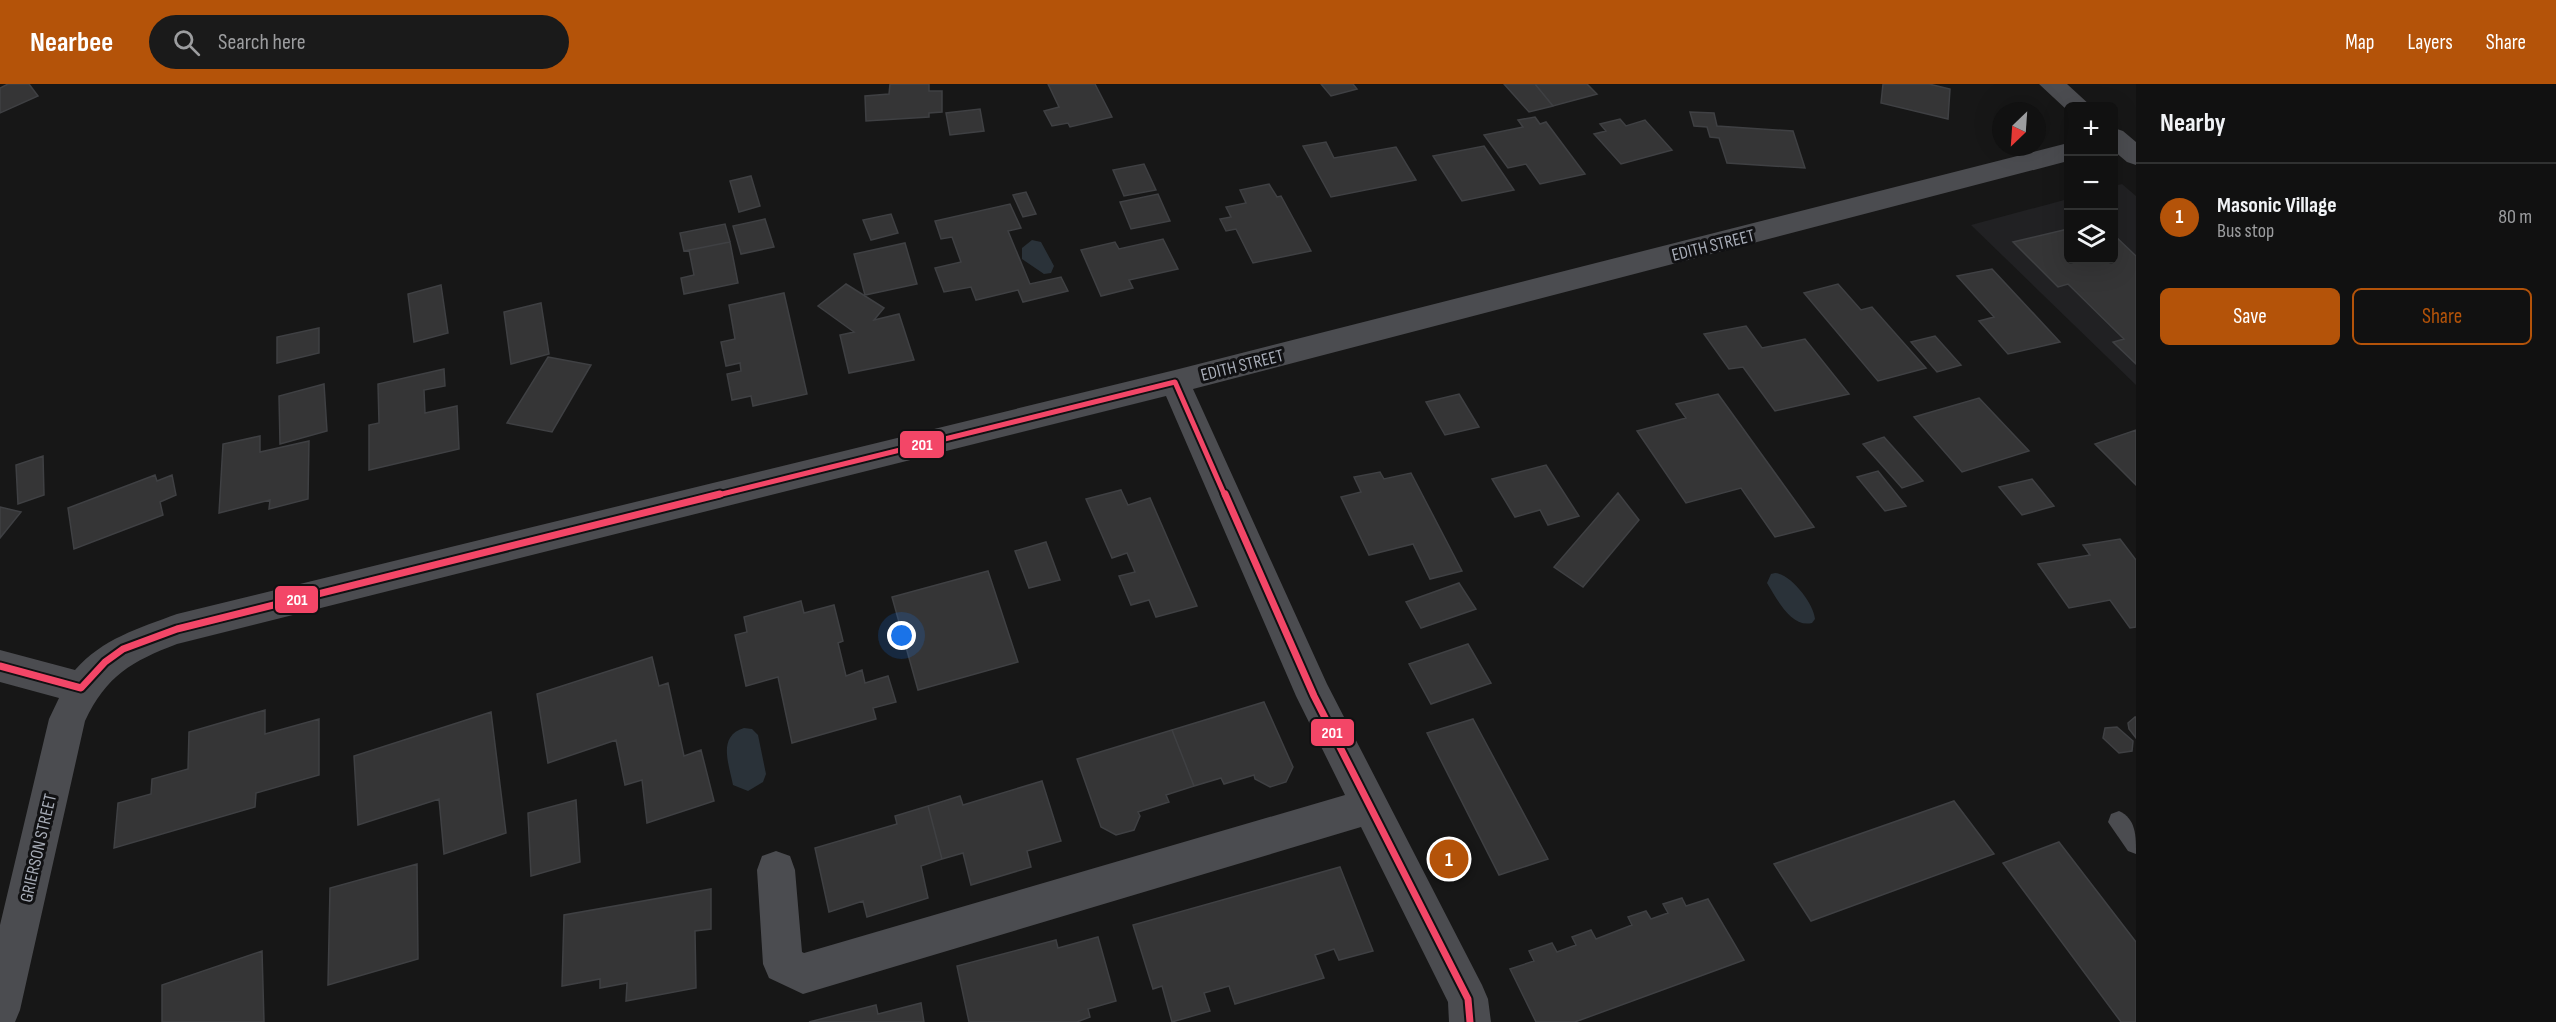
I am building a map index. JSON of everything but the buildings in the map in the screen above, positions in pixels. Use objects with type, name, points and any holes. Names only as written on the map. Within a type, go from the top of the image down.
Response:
[{"type":"street","points":[[2052,84],[2073,102]]},
{"type":"street","name":"EDITH STREET","points":[[81,688],[105,662],[123,649],[177,629],[1175,382],[2064,153]]},
{"type":"street","points":[[1175,382],[1314,696],[1468,999],[1470,1022]]},
{"type":"street","points":[[0,666],[81,688]]},
{"type":"street","name":"GRIERSON STREET","points":[[0,1010],[67,719],[81,688]]},
{"type":"street","points":[[776,870],[783,964],[803,974],[1369,806]]},
{"type":"lane","points":[[2119,822],[2136,843]]},
{"type":"shaded area","points":[[2122,184],[2136,196],[2136,385],[1971,225],[2064,200],[2064,264],[2118,264],[2118,185]]},
{"type":"shaded area","points":[[1032,240],[1041,242],[1054,266],[1051,273],[1044,274],[1022,259],[1022,248]]},
{"type":"shaded area","points":[[1775,573],[1788,578],[1801,591],[1814,613],[1815,619],[1812,623],[1798,621],[1785,611],[1767,583],[1771,574]]},
{"type":"shaded area","points":[[744,728],[752,729],[758,735],[766,774],[763,782],[748,791],[733,785],[727,752],[730,737]]},
{"type":"transit line","name":"201","points":[[0,666],[81,688],[105,662],[123,649],[177,629],[1175,382],[1314,696],[1468,999],[1470,1022]]},
{"type":"place","name":"Masonic Village","points":[[1449,859]]}]
